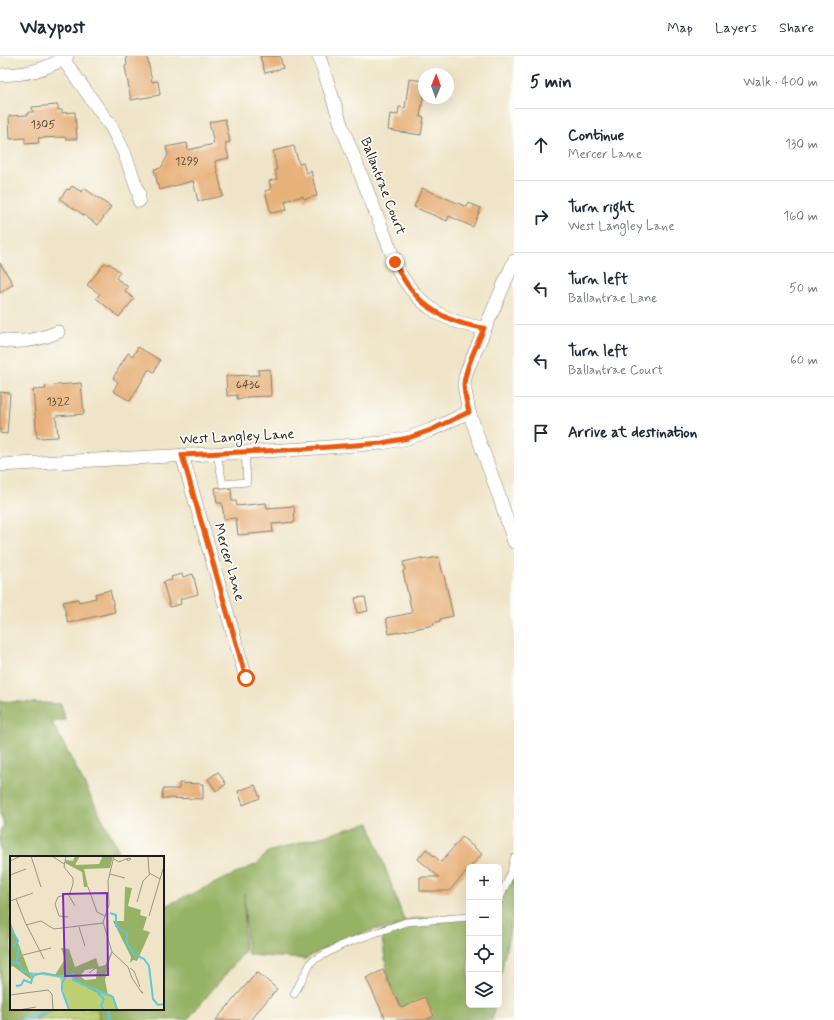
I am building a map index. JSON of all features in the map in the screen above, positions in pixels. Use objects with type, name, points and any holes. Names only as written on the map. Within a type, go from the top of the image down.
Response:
[{"type":"street","name":"Ballantrae Court","points":[[319,56],[342,127],[400,274],[418,298],[436,313],[462,324],[484,328]]},
{"type":"street","points":[[0,74],[24,74],[40,70],[65,57],[112,128],[124,152],[139,200]]},
{"type":"street","points":[[514,261],[466,372],[464,385],[469,412],[514,542]]},
{"type":"street","points":[[0,340],[9,342],[25,342],[42,339],[58,332]]},
{"type":"street","name":"West Langley Lane","points":[[0,465],[217,454],[382,443],[408,438],[431,430],[469,412]]},
{"type":"street","name":"Mercer Lane","points":[[182,455],[246,678]]},
{"type":"lane","points":[[217,454],[223,484],[247,482],[245,452]]},
{"type":"lane","points":[[499,900],[511,872],[514,858]]},
{"type":"lane","points":[[294,994],[312,961],[344,944],[406,922],[466,917]]},
{"type":"green space","points":[[0,701],[61,704],[65,720],[52,722],[118,849],[118,856],[10,856],[10,1010],[52,1010],[30,1020],[0,1019],[0,831],[4,825],[0,814]]},
{"type":"green space","points":[[369,823],[404,920],[455,916],[427,919],[373,930],[334,943],[305,959],[248,955],[244,893],[245,951],[187,1020],[99,1020],[98,1010],[164,1010],[164,907],[257,864],[268,852]]},
{"type":"green space","points":[[514,865],[514,909],[502,969],[502,900],[502,894]]},
{"type":"green space","points":[[466,919],[466,1008],[494,1008],[492,1020],[383,1020],[389,985],[381,931],[405,925]]},
{"type":"green space","points":[[55,1010],[99,1010],[99,1020],[34,1020]]},
{"type":"building","points":[[126,56],[147,56],[152,82],[158,81],[160,95],[131,100],[125,66],[127,65]]},
{"type":"building","points":[[260,56],[280,56],[283,68],[265,73]]},
{"type":"building","points":[[409,79],[418,80],[418,104],[422,104],[420,117],[424,117],[421,135],[388,130],[390,114],[398,115],[399,107],[405,108]]},
{"type":"building","points":[[58,105],[58,110],[62,110],[62,113],[75,112],[77,139],[66,139],[65,137],[38,138],[39,143],[25,144],[25,138],[10,139],[9,116],[28,115],[28,112],[33,112],[32,107]]},
{"type":"building","points":[[225,119],[230,142],[225,143],[229,158],[215,161],[223,196],[198,201],[193,181],[159,190],[154,169],[161,168],[168,155],[166,147],[187,143],[188,150],[214,144],[209,122]]},
{"type":"building","points":[[294,146],[299,164],[303,163],[306,173],[311,171],[317,196],[304,199],[303,196],[285,201],[287,210],[271,213],[265,191],[271,189],[269,181],[277,179],[275,170],[277,170],[273,151]]},
{"type":"building","points":[[72,186],[82,192],[84,188],[111,207],[98,225],[60,199],[67,189],[69,190]]},
{"type":"building","points":[[422,188],[467,207],[469,203],[481,208],[473,227],[449,216],[447,221],[414,207]]},
{"type":"building","points":[[0,263],[13,284],[0,293]]},
{"type":"building","points":[[105,263],[108,265],[109,263],[120,272],[116,278],[128,287],[125,291],[134,299],[119,317],[96,298],[100,294],[87,285]]},
{"type":"building","points":[[138,347],[160,360],[154,372],[149,369],[130,401],[113,391],[118,382],[113,378],[128,353],[133,356]]},
{"type":"building","points":[[270,369],[271,396],[246,397],[237,399],[237,395],[227,396],[226,376],[259,375],[258,370]]},
{"type":"building","points":[[81,383],[84,414],[56,416],[58,437],[37,438],[33,390],[46,389],[45,386]]},
{"type":"building","points":[[0,392],[10,393],[7,434],[0,433]]},
{"type":"building","points":[[219,487],[223,489],[231,488],[232,501],[236,501],[237,506],[266,503],[267,508],[294,506],[295,522],[272,524],[273,532],[238,535],[236,518],[224,519],[222,503],[217,503],[215,488]]},
{"type":"building","points":[[439,557],[453,616],[440,619],[440,621],[433,623],[434,625],[389,634],[386,618],[412,613],[403,571],[405,570],[403,562],[422,558],[422,560]]},
{"type":"building","points":[[182,574],[183,577],[193,574],[198,594],[180,599],[181,604],[170,607],[163,582],[172,580],[171,577]]},
{"type":"building","points":[[110,590],[115,612],[68,623],[63,602],[78,599],[79,602],[96,598],[95,594]]},
{"type":"building","points":[[365,597],[368,611],[357,613],[355,598]]},
{"type":"building","points":[[218,772],[226,784],[216,791],[208,779]]},
{"type":"building","points":[[179,783],[203,784],[203,799],[162,798],[163,789],[179,789]]},
{"type":"building","points":[[255,785],[260,798],[243,805],[238,791]]},
{"type":"building","points":[[462,837],[482,854],[473,864],[466,864],[466,872],[449,891],[420,891],[420,877],[439,877],[418,859],[426,849],[441,862]]},
{"type":"building","points":[[383,970],[401,1008],[425,997],[434,1016],[425,1020],[386,1020],[366,978]]},
{"type":"building","points":[[257,972],[277,989],[250,1020],[216,1020]]},
{"type":"waterway","points":[[22,1020],[48,1010]]},
{"type":"waterway","points":[[108,1010],[109,1020]]},
{"type":"route","points":[[246,678],[182,455],[303,449],[382,443],[408,438],[431,430],[469,412],[464,385],[466,372],[484,328],[468,326],[436,313],[422,302],[409,288],[400,274],[395,262]]}]
